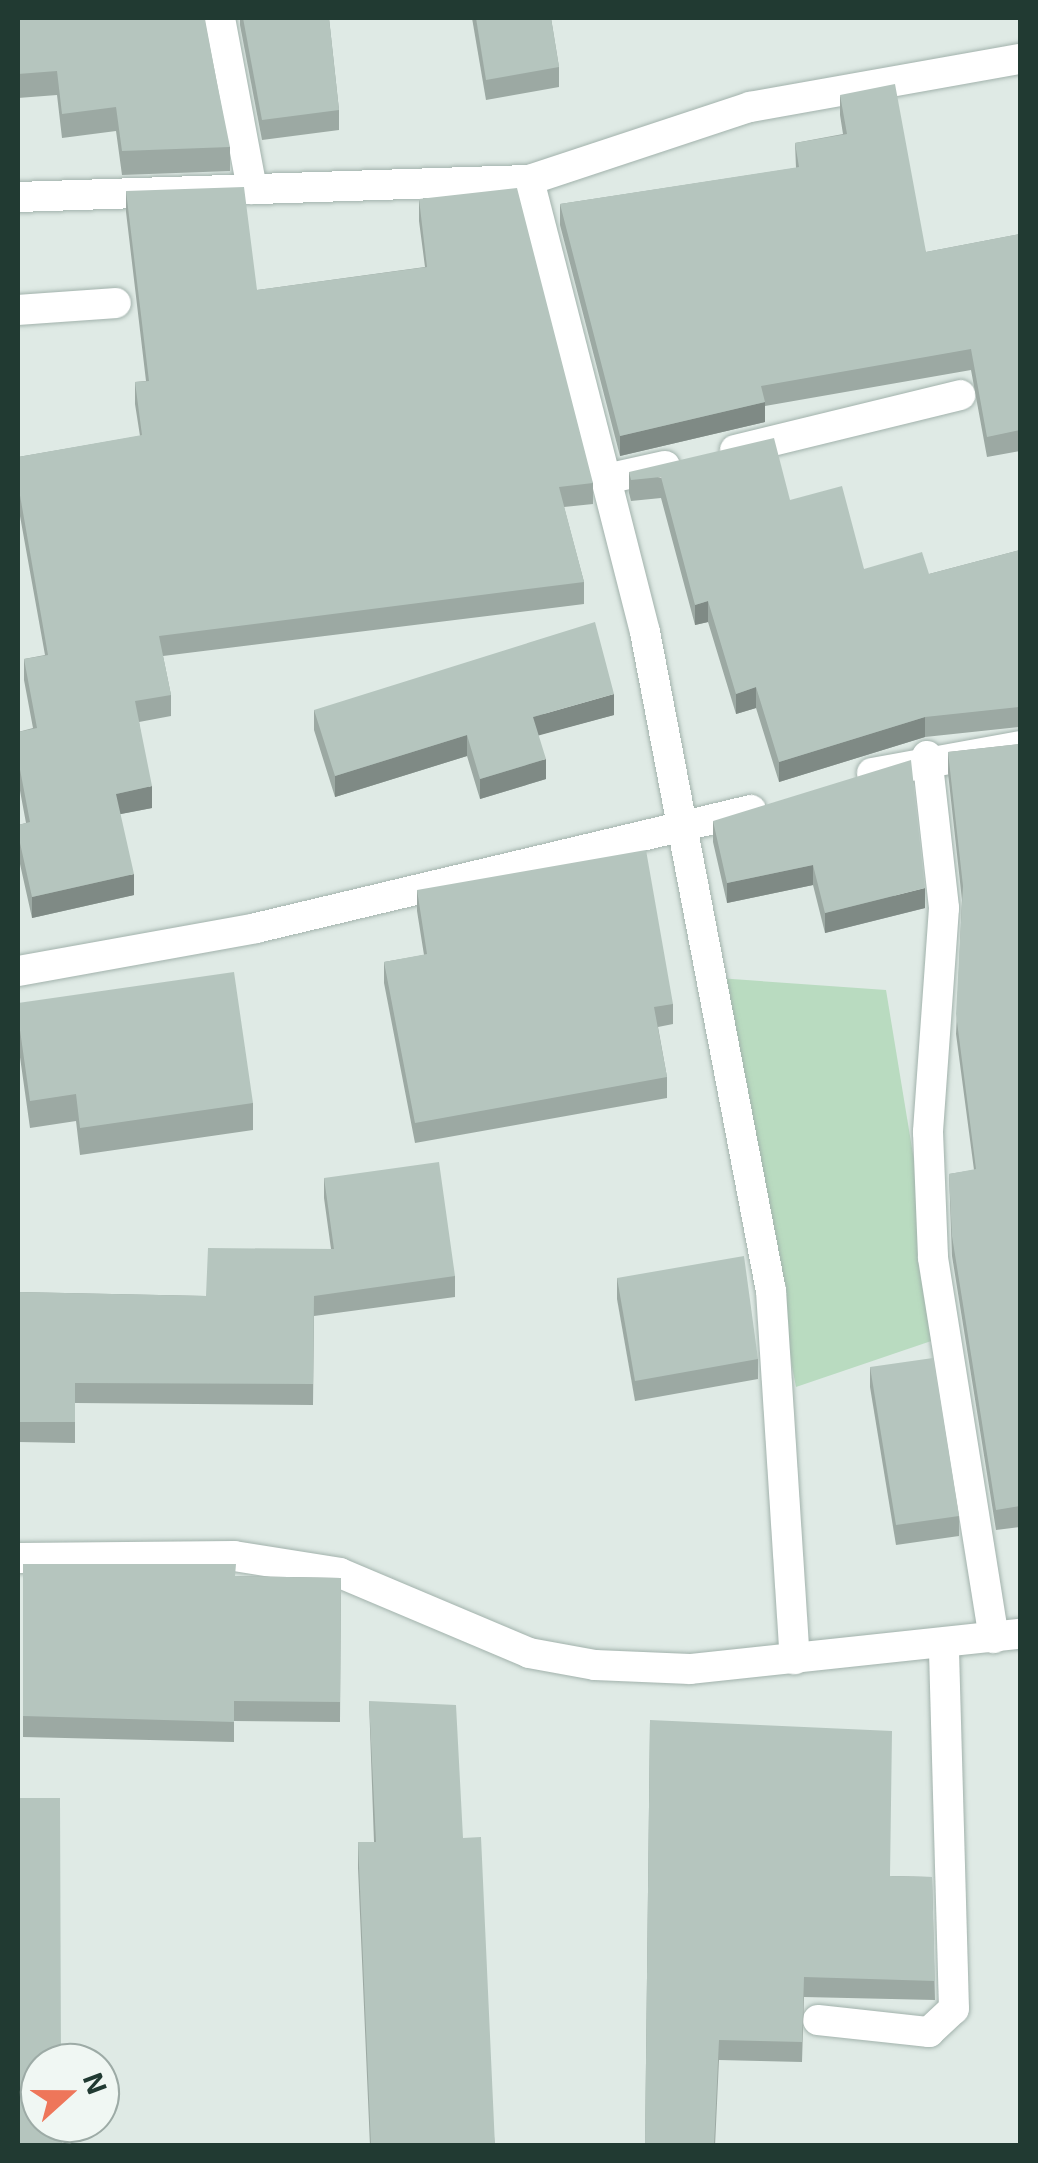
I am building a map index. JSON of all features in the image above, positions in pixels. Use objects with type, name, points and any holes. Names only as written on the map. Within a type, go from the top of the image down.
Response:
[{"type":"street","points":[[220,18],[252,188]]},
{"type":"street","points":[[18,198],[529,180],[750,107],[1020,59]]},
{"type":"street","points":[[529,180],[606,479],[682,832],[771,1291],[795,1659]]},
{"type":"street","points":[[18,310],[116,303]]},
{"type":"street","points":[[606,479],[960,395]]},
{"type":"street","points":[[832,785],[927,756],[1020,746]]},
{"type":"street","points":[[18,1558],[234,1556],[340,1573],[529,1652],[595,1666],[944,1649],[1007,1636],[934,1258],[928,1132],[944,908],[927,756]]},
{"type":"street","points":[[18,971],[256,928],[682,832],[776,802]]},
{"type":"street","points":[[818,2020],[929,2032],[954,2009],[944,1649]]},
{"type":"green space","points":[[718,978],[886,990],[943,1337],[796,1387]]},
{"type":"building","points":[[18,18],[204,18],[230,147],[122,151],[116,107],[62,114],[57,71],[18,74]]},
{"type":"building","points":[[243,18],[329,18],[339,110],[262,120]]},
{"type":"building","points":[[476,18],[551,18],[559,67],[486,80]]},
{"type":"building","points":[[895,84],[926,252],[1020,234],[1020,430],[987,437],[971,349],[761,386],[765,402],[620,436],[560,204],[799,167],[795,143],[847,134],[840,95]]},
{"type":"building","points":[[244,187],[257,290],[427,267],[419,199],[517,188],[593,483],[559,487],[584,582],[159,636],[171,695],[135,701],[152,786],[116,794],[134,874],[32,897],[18,834],[18,825],[30,822],[18,759],[18,732],[37,728],[24,659],[48,655],[18,484],[18,457],[142,435],[135,382],[149,381],[126,191]]},
{"type":"building","points":[[774,438],[790,500],[842,486],[864,569],[922,552],[929,574],[1020,550],[1020,708],[925,717],[779,762],[756,687],[736,694],[708,601],[695,605],[661,477],[631,480],[629,472]]},
{"type":"building","points":[[595,622],[614,694],[533,717],[546,759],[480,779],[467,735],[335,776],[314,710]]},
{"type":"building","points":[[1020,744],[1020,1506],[996,1510],[952,1236],[949,1174],[976,1169],[956,1014],[963,886],[948,752]]},
{"type":"building","points":[[911,760],[925,888],[825,913],[813,865],[727,883],[713,821]]},
{"type":"building","points":[[646,850],[673,1004],[654,1007],[667,1077],[415,1123],[384,962],[427,954],[417,890]]},
{"type":"building","points":[[234,972],[253,1103],[80,1128],[76,1094],[30,1101],[18,1003]]},
{"type":"building","points":[[439,1162],[455,1276],[314,1296],[313,1384],[75,1383],[75,1422],[18,1422],[18,1292],[206,1296],[208,1248],[334,1249],[324,1178]]},
{"type":"building","points":[[744,1256],[758,1359],[635,1381],[617,1278]]},
{"type":"building","points":[[933,1358],[959,1516],[896,1525],[870,1367]]},
{"type":"building","points":[[23,1564],[236,1564],[235,1576],[341,1578],[340,1702],[234,1701],[234,1722],[23,1716]]},
{"type":"building","points":[[369,1701],[456,1705],[463,1838],[481,1837],[495,2146],[371,2146],[358,1842],[376,1842]]},
{"type":"building","points":[[650,1720],[892,1731],[890,1876],[932,1877],[935,1981],[804,1977],[802,2042],[719,2040],[714,2146],[645,2146]]},
{"type":"building","points":[[18,1798],[60,1798],[61,2043],[20,2043],[20,2143],[62,2146],[18,2146]]}]
